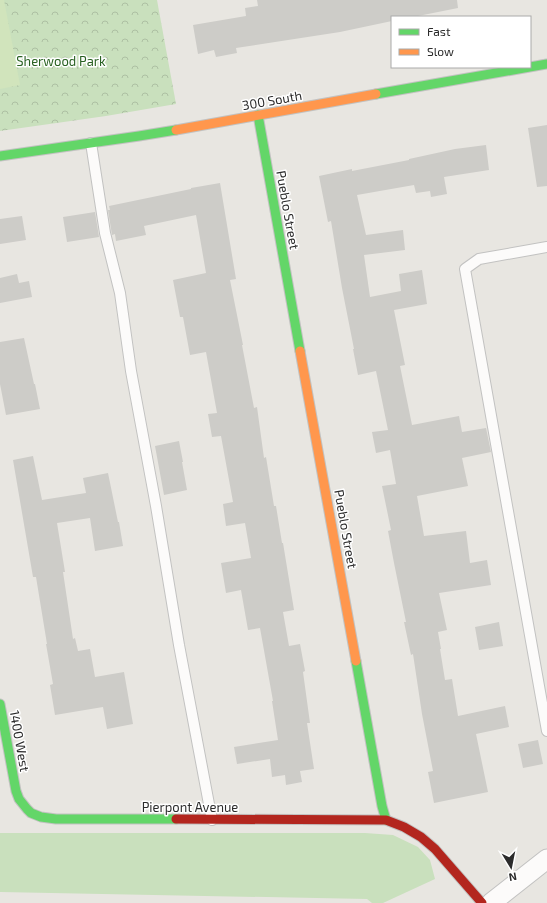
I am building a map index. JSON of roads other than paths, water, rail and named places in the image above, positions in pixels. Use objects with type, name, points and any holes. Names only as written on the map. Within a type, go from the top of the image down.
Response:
[{"type":"street","name":"300 South","points":[[531,67],[547,64]]},
{"type":"street","name":"300 South","points":[[0,156],[258,116],[525,68]]},
{"type":"street","name":"Pueblo Street","points":[[258,116],[386,820]]},
{"type":"street","name":"1400 West","points":[[0,704],[14,783]]},
{"type":"street","name":"Pierpont Avenue","points":[[14,783],[20,801],[26,809],[33,815],[41,818],[386,820]]},
{"type":"street","points":[[386,820],[404,827],[435,849],[482,903]]},
{"type":"street","points":[[491,903],[547,859]]},
{"type":"lane","points":[[91,143],[104,233],[120,293],[131,371],[156,506],[179,645],[212,820]]},
{"type":"lane","points":[[547,247],[478,259],[465,269],[547,731]]},
{"type":"park label","name":"Sherwood Park","points":[[61,61]]}]
